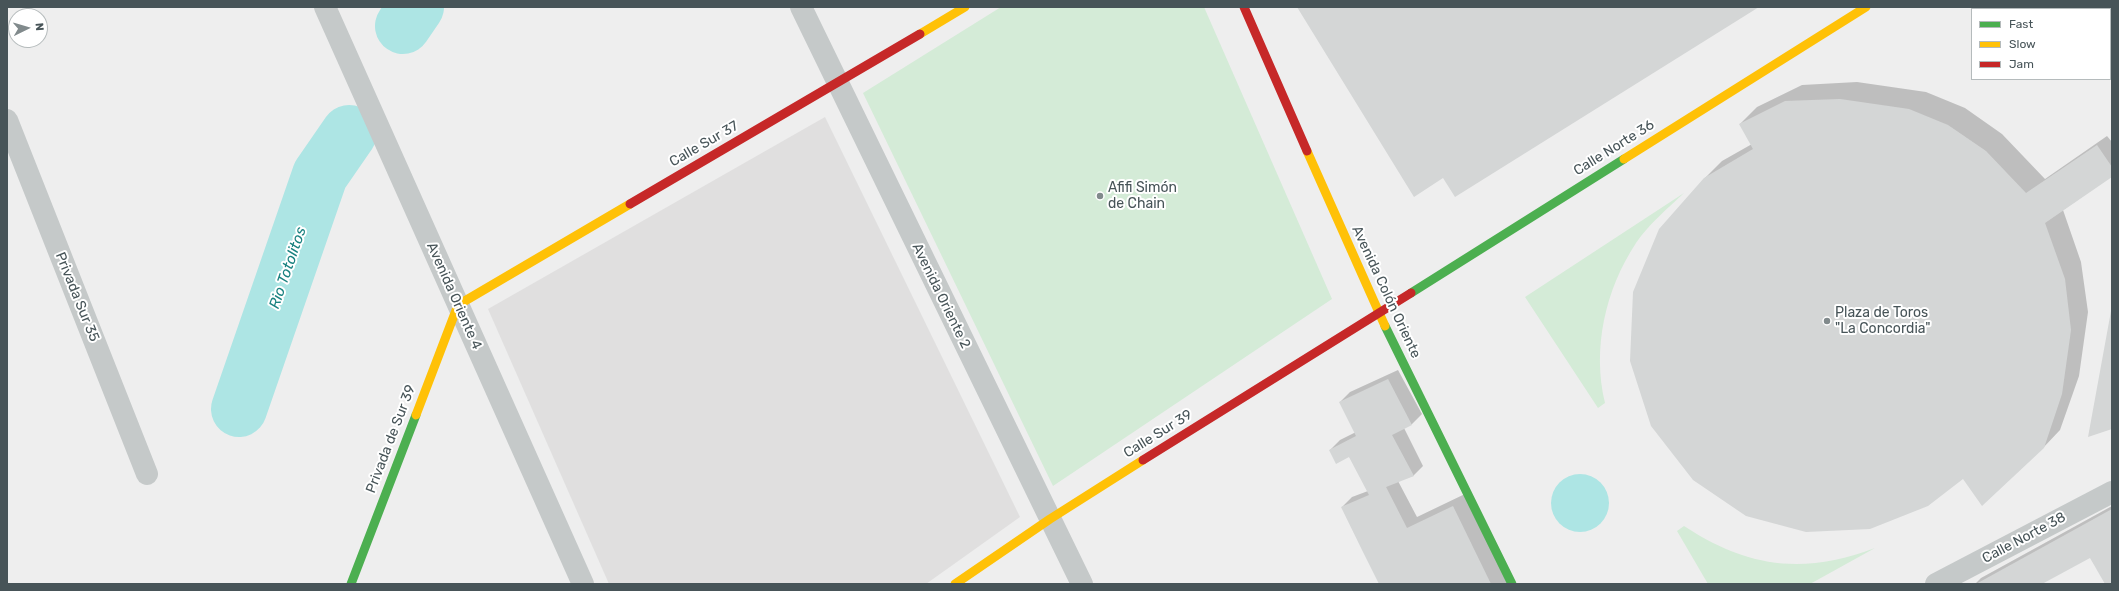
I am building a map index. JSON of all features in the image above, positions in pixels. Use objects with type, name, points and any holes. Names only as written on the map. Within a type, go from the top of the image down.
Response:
[{"type":"street","name":"Avenida Oriente 4","points":[[325,7],[583,584]]},
{"type":"street","name":"Avenida Oriente 2","points":[[801,7],[836,83],[1082,584]]},
{"type":"street","name":"Calle Sur 37","points":[[458,305],[965,7]]},
{"type":"street","name":"Avenida Colón Oriente","points":[[1244,7],[1378,312],[1512,584]]},
{"type":"street","name":"Calle Norte 36","points":[[1378,312],[1866,7]]},
{"type":"street","name":"Privada Sur 35","points":[[7,120],[147,474]]},
{"type":"street","name":"Privada de Sur 39","points":[[352,584],[458,305]]},
{"type":"street","name":"Calle Sur 39","points":[[955,584],[1050,519],[1378,312]]},
{"type":"street","name":"Calle Norte 38","points":[[1936,584],[2112,492]]},
{"type":"shaded area","points":[[825,117],[1020,517],[926,584],[609,584],[488,309]]},
{"type":"green space","name":"Afifi Simón de Chain","points":[[1001,7],[1204,7],[1332,299],[1053,486],[863,93]]},
{"type":"green space","points":[[1684,193],[1658,217],[1641,236],[1625,261],[1616,280],[1604,320],[1601,341],[1601,383],[1605,403],[1598,408],[1525,297]]},
{"type":"green space","points":[[1684,526],[1731,551],[1754,559],[1777,563],[1800,564],[1824,562],[1849,557],[1875,548],[1810,584],[1708,584],[1677,531]]},
{"type":"water","points":[[1574,474],[1586,474],[1601,482],[1609,497],[1609,509],[1601,524],[1586,532],[1574,532],[1559,524],[1551,509],[1551,497],[1559,482]]},
{"type":"building","points":[[1297,7],[1759,7],[1455,197],[1443,178],[1414,197]]},
{"type":"building","name":"Plaza de Toros \"La Concordia\"","points":[[1840,99],[1909,109],[1948,125],[1986,151],[2026,193],[2097,145],[2112,167],[2112,177],[2045,223],[2065,279],[2071,330],[2062,394],[2044,448],[1982,506],[1963,479],[1928,506],[1870,529],[1806,532],[1746,516],[1693,480],[1651,426],[1630,361],[1633,292],[1659,229],[1704,178],[1753,149],[1739,124],[1785,101]]},
{"type":"building","points":[[2111,311],[2112,429],[2088,437]]},
{"type":"building","points":[[1388,379],[1412,425],[1392,435],[1414,476],[1386,487],[1407,528],[1453,506],[1491,584],[1379,584],[1341,507],[1369,495],[1349,457],[1336,464],[1329,450],[1356,436],[1339,402]]},
{"type":"building","points":[[2112,509],[2112,584],[2105,584],[2090,558],[2042,584],[1976,584]]},
{"type":"waterway","name":"Rio Totolitos","points":[[403,26],[416,7]]},
{"type":"waterway","name":"Rio Totolitos","points":[[239,409],[320,175],[349,133]]},
{"type":"traffic: fast","points":[[1411,293],[1624,159]]},
{"type":"traffic: fast","points":[[1385,326],[1512,584]]},
{"type":"traffic: fast","points":[[351,584],[416,415]]},
{"type":"traffic: slow","points":[[920,34],[965,7]]},
{"type":"traffic: slow","points":[[1624,159],[1866,7]]},
{"type":"traffic: slow","points":[[1307,151],[1385,326]]},
{"type":"traffic: slow","points":[[416,415],[458,305],[630,204]]},
{"type":"traffic: slow","points":[[955,584],[1050,519],[1143,460]]},
{"type":"traffic: jam","points":[[1244,7],[1307,151]]},
{"type":"traffic: jam","points":[[630,204],[920,34]]},
{"type":"traffic: jam","points":[[1143,460],[1411,293]]},
{"type":"place","name":"Afifi Simón de Chain","points":[[1100,196]]},
{"type":"place","name":"Plaza de Toros \"La Concordia\"","points":[[1827,321]]}]
